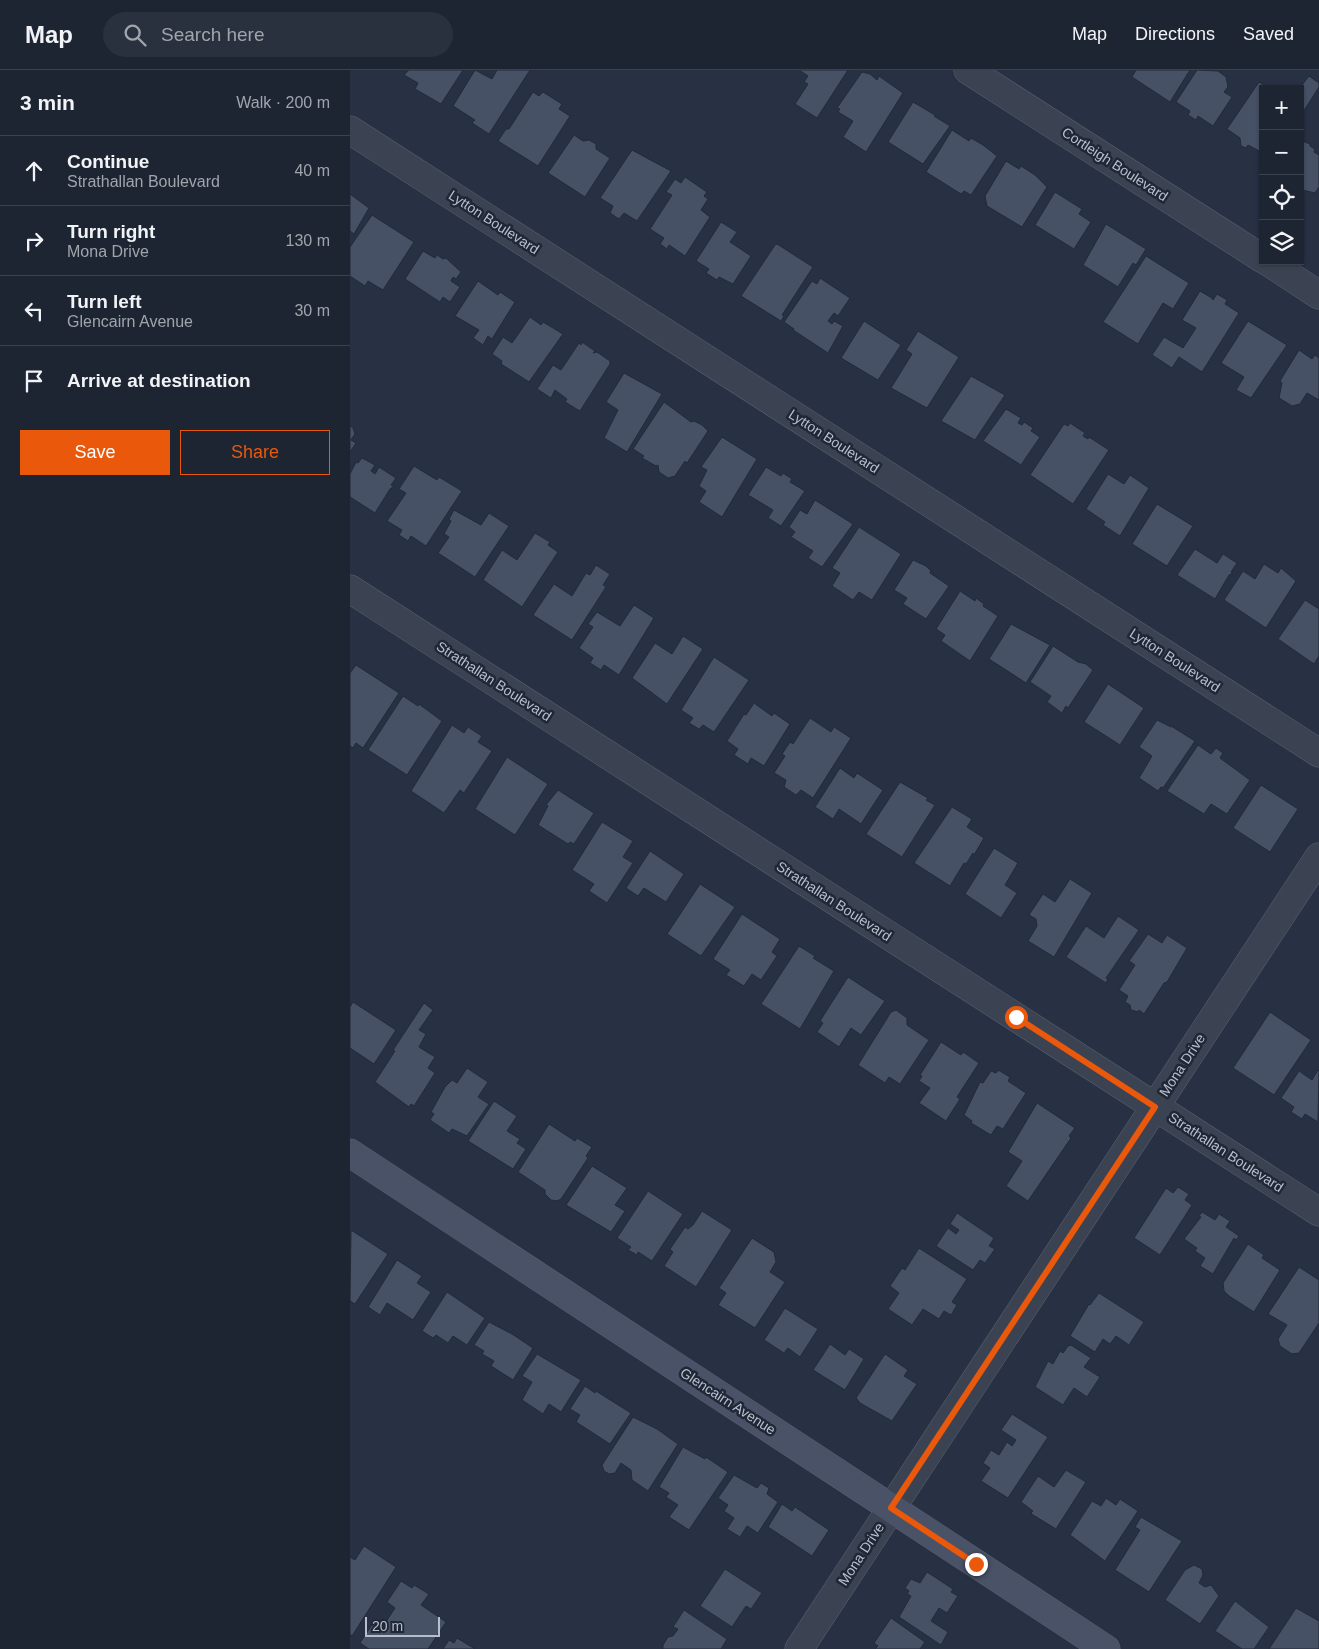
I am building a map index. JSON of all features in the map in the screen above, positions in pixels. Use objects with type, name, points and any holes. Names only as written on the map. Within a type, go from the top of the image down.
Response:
[{"type":"street","name":"Cortleigh Boulevard","points":[[968,70],[1259,256]]},
{"type":"street","name":"Lytton Boulevard","points":[[350,130],[1319,753]]},
{"type":"street","points":[[1272,265],[1319,295]]},
{"type":"street","name":"Strathallan Boulevard","points":[[350,589],[1319,1212]]},
{"type":"street","name":"Mona Drive","points":[[800,1649],[1319,857]]},
{"type":"street","name":"Glencairn Avenue","points":[[350,1153],[1106,1649]]},
{"type":"building","points":[[409,70],[463,70],[441,104],[415,89],[418,83],[404,75]]},
{"type":"building","points":[[475,70],[492,79],[497,70],[530,70],[489,134],[472,123],[475,120],[453,106]]},
{"type":"building","points":[[799,70],[848,70],[817,118],[795,104],[808,84],[804,82],[808,76]]},
{"type":"building","points":[[1136,70],[1190,70],[1170,102],[1132,77]]},
{"type":"building","points":[[1197,70],[1218,71],[1226,77],[1228,87],[1224,92],[1232,97],[1213,126],[1198,116],[1196,120],[1188,115],[1190,111],[1176,102]]},
{"type":"building","points":[[862,72],[870,74],[877,80],[879,76],[903,93],[866,152],[843,137],[853,121],[838,112],[840,109],[837,108]]},
{"type":"building","points":[[1309,76],[1319,83],[1319,87],[1304,111],[1304,85],[1302,85]]},
{"type":"building","points":[[1259,82],[1264,85],[1259,85],[1259,151],[1248,145],[1246,148],[1241,146],[1240,138],[1227,129]]},
{"type":"building","points":[[533,92],[539,96],[543,92],[562,104],[559,109],[570,116],[538,166],[498,141],[506,129],[509,129]]},
{"type":"building","points":[[913,102],[950,126],[923,164],[888,142]]},
{"type":"building","points":[[952,130],[969,141],[971,138],[997,156],[971,195],[964,191],[961,194],[926,172]]},
{"type":"building","points":[[574,135],[583,141],[589,140],[596,144],[596,149],[610,158],[585,197],[548,173]]},
{"type":"building","points":[[1304,142],[1310,144],[1315,149],[1314,152],[1319,155],[1319,187],[1315,193],[1304,190]]},
{"type":"building","points":[[632,150],[671,171],[637,221],[624,213],[619,219],[610,213],[613,206],[600,198]]},
{"type":"building","points":[[1006,161],[1019,169],[1021,166],[1035,175],[1047,187],[1022,227],[987,206],[985,196]]},
{"type":"building","points":[[685,177],[707,192],[704,196],[708,199],[701,210],[710,217],[685,256],[669,245],[667,249],[660,244],[664,238],[650,229],[672,195],[666,192],[675,179],[681,183]]},
{"type":"building","points":[[1055,192],[1082,209],[1079,214],[1091,222],[1074,249],[1035,225]]},
{"type":"building","points":[[350,194],[369,208],[354,234],[350,231]]},
{"type":"building","points":[[372,215],[414,242],[383,290],[368,281],[365,286],[350,276],[350,247]]},
{"type":"building","points":[[721,222],[737,232],[730,242],[751,256],[733,284],[719,277],[717,280],[706,273],[709,269],[696,261]]},
{"type":"building","points":[[1106,224],[1146,249],[1136,265],[1133,263],[1118,287],[1083,265]]},
{"type":"building","points":[[777,244],[813,267],[782,315],[784,316],[781,321],[741,296]]},
{"type":"building","points":[[423,251],[435,258],[437,255],[443,259],[446,258],[461,272],[456,279],[453,277],[451,281],[460,287],[450,302],[443,297],[440,302],[405,279]]},
{"type":"building","points":[[1146,256],[1189,283],[1173,309],[1163,303],[1138,344],[1103,322]]},
{"type":"building","points":[[820,278],[850,298],[838,316],[834,313],[828,321],[832,324],[834,321],[843,326],[828,353],[784,322],[812,281],[817,284]]},
{"type":"building","points":[[478,281],[498,295],[500,292],[515,302],[492,339],[488,336],[483,345],[473,338],[479,330],[455,316]]},
{"type":"building","points":[[1200,291],[1213,300],[1217,294],[1227,300],[1225,304],[1239,313],[1202,372],[1179,357],[1172,368],[1152,355],[1164,337],[1183,348],[1196,328],[1182,320]]},
{"type":"building","points":[[530,317],[541,325],[543,322],[563,334],[529,382],[501,364],[502,361],[492,354],[503,337],[512,343]]},
{"type":"building","points":[[864,321],[901,345],[878,380],[841,358]]},
{"type":"building","points":[[1248,321],[1287,345],[1251,398],[1236,390],[1244,377],[1221,363]]},
{"type":"building","points":[[918,331],[959,357],[927,408],[891,388],[912,354],[906,350]]},
{"type":"building","points":[[582,342],[595,351],[593,353],[597,352],[610,361],[610,364],[580,411],[565,402],[567,399],[555,390],[551,398],[537,389],[553,365],[561,370],[579,343],[581,345]]},
{"type":"building","points":[[1299,350],[1312,359],[1315,355],[1319,358],[1319,400],[1307,393],[1300,404],[1292,406],[1279,398],[1282,383],[1280,381]]},
{"type":"building","points":[[624,373],[662,394],[627,452],[604,438],[618,410],[606,402]]},
{"type":"building","points":[[971,376],[1005,395],[975,440],[941,421]]},
{"type":"building","points":[[664,402],[691,422],[694,421],[702,425],[708,431],[687,463],[685,461],[675,476],[668,478],[659,472],[658,465],[656,466],[642,458],[644,456],[633,449]]},
{"type":"building","points":[[1006,409],[1021,418],[1018,423],[1022,425],[1024,422],[1033,428],[1031,431],[1040,437],[1021,465],[983,441]]},
{"type":"building","points":[[1070,423],[1085,433],[1083,436],[1088,439],[1089,437],[1109,450],[1073,504],[1030,475],[1064,424],[1068,426]]},
{"type":"building","points":[[350,426],[355,434],[351,440],[356,443],[350,452]]},
{"type":"building","points":[[722,437],[757,459],[722,517],[699,502],[706,491],[699,486],[707,470],[701,467]]},
{"type":"building","points":[[362,458],[375,465],[371,471],[375,474],[379,467],[396,478],[391,485],[394,486],[390,489],[375,513],[350,497],[350,474],[356,462],[358,463]]},
{"type":"building","points":[[414,466],[437,480],[439,477],[462,491],[426,546],[411,536],[408,541],[399,535],[402,530],[387,521],[406,493],[399,489]]},
{"type":"building","points":[[766,467],[781,476],[783,473],[792,479],[790,482],[805,491],[781,526],[768,518],[773,510],[748,495]]},
{"type":"building","points":[[1108,474],[1124,484],[1130,475],[1149,488],[1120,536],[1103,525],[1105,522],[1086,509]]},
{"type":"building","points":[[815,500],[853,524],[822,567],[808,558],[813,551],[791,537],[795,532],[789,527],[800,510],[807,514]]},
{"type":"building","points":[[1157,504],[1193,526],[1167,566],[1132,544]]},
{"type":"building","points":[[454,510],[481,525],[489,513],[509,526],[475,577],[438,553],[449,537],[444,534]]},
{"type":"building","points":[[859,527],[901,554],[872,600],[859,592],[853,600],[832,586],[840,573],[832,568]]},
{"type":"building","points":[[535,533],[550,542],[548,545],[558,552],[522,607],[483,580],[502,550],[517,560]]},
{"type":"building","points":[[1195,549],[1217,563],[1223,554],[1237,563],[1231,572],[1233,573],[1229,575],[1215,599],[1177,575]]},
{"type":"building","points":[[913,560],[926,566],[931,571],[930,573],[949,586],[926,619],[903,604],[907,598],[894,590]]},
{"type":"building","points":[[1264,564],[1278,573],[1281,568],[1296,581],[1266,628],[1224,600],[1243,571],[1255,579]]},
{"type":"building","points":[[596,565],[610,574],[603,585],[606,587],[572,640],[533,615],[554,584],[572,596],[586,573],[590,575]]},
{"type":"building","points":[[960,591],[975,601],[976,598],[984,604],[983,606],[998,616],[970,661],[941,641],[945,635],[936,629]]},
{"type":"building","points":[[1305,600],[1319,609],[1319,656],[1314,664],[1278,639]]},
{"type":"building","points":[[634,605],[654,618],[619,675],[604,665],[601,670],[590,663],[593,658],[579,648],[593,627],[588,624],[597,612],[620,626]]},
{"type":"building","points":[[1011,624],[1050,645],[1026,683],[989,659]]},
{"type":"building","points":[[683,636],[703,649],[667,704],[632,678],[655,643],[672,654]]},
{"type":"building","points":[[1053,646],[1078,662],[1086,664],[1093,670],[1068,708],[1066,706],[1062,713],[1047,702],[1051,696],[1030,682]]},
{"type":"building","points":[[714,657],[749,680],[714,732],[703,725],[699,729],[689,723],[693,718],[681,710]]},
{"type":"building","points":[[356,665],[399,693],[363,748],[356,743],[353,748],[350,746],[350,673]]},
{"type":"building","points":[[1108,684],[1144,708],[1120,745],[1084,722]]},
{"type":"building","points":[[403,696],[418,706],[419,704],[442,721],[407,775],[368,750]]},
{"type":"building","points":[[754,703],[772,716],[774,713],[790,724],[764,766],[751,758],[748,764],[734,755],[738,749],[727,741],[744,714],[746,715]]},
{"type":"building","points":[[810,718],[831,732],[834,727],[851,738],[813,798],[801,790],[796,795],[784,787],[786,780],[774,773],[785,756],[782,754],[790,742],[793,744]]},
{"type":"building","points":[[1157,720],[1171,726],[1195,741],[1163,788],[1161,787],[1158,791],[1139,778],[1152,756],[1139,747]]},
{"type":"building","points":[[452,725],[464,733],[468,727],[482,736],[478,742],[492,751],[464,793],[460,790],[444,813],[411,791]]},
{"type":"building","points":[[1198,745],[1211,754],[1216,748],[1223,753],[1220,758],[1250,780],[1227,814],[1211,804],[1204,814],[1167,791]]},
{"type":"building","points":[[507,757],[548,784],[515,835],[475,809]]},
{"type":"building","points":[[840,768],[854,778],[857,773],[883,790],[861,824],[839,809],[833,819],[815,807]]},
{"type":"building","points":[[900,782],[928,798],[926,800],[935,805],[902,857],[866,834]]},
{"type":"building","points":[[1261,785],[1298,809],[1270,852],[1233,828]]},
{"type":"building","points":[[558,790],[594,813],[574,844],[570,842],[568,844],[538,825],[548,806],[546,805]]},
{"type":"building","points":[[952,807],[972,819],[967,827],[984,838],[974,855],[973,853],[966,864],[964,863],[950,886],[914,863]]},
{"type":"building","points":[[602,822],[633,841],[623,857],[633,863],[607,903],[589,891],[594,884],[572,870]]},
{"type":"building","points":[[994,848],[1018,863],[1005,885],[1017,893],[1001,918],[965,894]]},
{"type":"building","points":[[650,851],[684,874],[666,902],[644,888],[638,896],[626,888]]},
{"type":"building","points":[[1070,879],[1092,893],[1054,957],[1028,941],[1037,926],[1036,919],[1029,915],[1043,894],[1055,902]]},
{"type":"building","points":[[700,884],[735,907],[701,956],[667,934]]},
{"type":"building","points":[[742,914],[780,939],[772,952],[777,956],[761,980],[752,974],[744,986],[726,975],[730,970],[713,959]]},
{"type":"building","points":[[1118,916],[1139,930],[1106,978],[1108,979],[1106,983],[1066,957],[1086,926],[1104,938]]},
{"type":"building","points":[[1148,934],[1162,943],[1167,935],[1187,948],[1167,982],[1164,983],[1144,1014],[1139,1010],[1138,1012],[1131,1010],[1130,1005],[1125,1002],[1128,996],[1119,990],[1135,965],[1129,961]]},
{"type":"building","points":[[799,946],[815,956],[813,958],[834,971],[800,1029],[761,1004]]},
{"type":"building","points":[[848,977],[885,1001],[861,1035],[851,1028],[839,1047],[817,1032],[823,1023],[820,1021]]},
{"type":"building","points":[[353,1002],[396,1030],[374,1064],[350,1048],[350,1007]]},
{"type":"building","points":[[424,1003],[433,1010],[419,1030],[426,1034],[419,1047],[435,1057],[428,1068],[435,1073],[414,1106],[411,1104],[409,1107],[375,1082],[395,1051],[393,1050]]},
{"type":"building","points":[[896,1010],[907,1018],[907,1025],[929,1040],[900,1084],[889,1077],[885,1083],[858,1065],[891,1012]]},
{"type":"building","points":[[1270,1012],[1311,1040],[1274,1095],[1233,1068]]},
{"type":"building","points":[[941,1042],[961,1055],[963,1052],[979,1063],[957,1097],[960,1099],[946,1121],[919,1103],[930,1088],[919,1081],[922,1076],[920,1075]]},
{"type":"building","points":[[467,1068],[488,1082],[478,1097],[489,1104],[467,1136],[452,1129],[449,1133],[430,1120],[434,1114],[431,1112],[445,1087],[452,1080],[457,1083]]},
{"type":"building","points":[[998,1070],[1010,1077],[1008,1081],[1026,1093],[1003,1129],[997,1126],[991,1135],[971,1123],[972,1121],[964,1115],[980,1082],[983,1083],[991,1071],[996,1073]]},
{"type":"building","points":[[1318,1070],[1318,1122],[1305,1114],[1302,1119],[1291,1112],[1294,1107],[1281,1098],[1299,1071],[1312,1080]]},
{"type":"building","points":[[494,1101],[517,1116],[507,1131],[520,1139],[517,1143],[526,1149],[513,1169],[468,1141]]},
{"type":"building","points":[[1037,1103],[1075,1128],[1069,1136],[1071,1138],[1028,1201],[1006,1186],[1022,1161],[1008,1152]]},
{"type":"building","points":[[549,1124],[575,1141],[577,1138],[592,1147],[586,1156],[588,1158],[561,1199],[557,1201],[551,1200],[545,1194],[545,1190],[518,1172]]},
{"type":"building","points":[[592,1166],[627,1188],[615,1205],[625,1211],[611,1232],[566,1205]]},
{"type":"building","points":[[1178,1187],[1189,1194],[1185,1200],[1192,1205],[1160,1255],[1134,1238],[1166,1188],[1173,1193]]},
{"type":"building","points":[[648,1191],[683,1214],[652,1261],[638,1252],[637,1255],[628,1250],[631,1247],[617,1238]]},
{"type":"building","points":[[702,1211],[732,1230],[696,1287],[664,1266],[673,1252],[670,1249],[685,1227],[688,1229],[693,1225]]},
{"type":"building","points":[[1202,1212],[1215,1220],[1219,1214],[1230,1221],[1226,1227],[1239,1236],[1236,1240],[1234,1238],[1213,1274],[1200,1266],[1205,1258],[1195,1251],[1197,1248],[1184,1239],[1201,1217],[1199,1216]]},
{"type":"building","points":[[957,1213],[994,1238],[989,1246],[995,1249],[985,1263],[980,1260],[973,1270],[936,1246],[948,1228],[956,1234],[959,1230],[950,1224]]},
{"type":"building","points":[[351,1230],[388,1254],[355,1304],[350,1301]]},
{"type":"building","points":[[752,1238],[774,1252],[776,1262],[770,1272],[785,1282],[755,1328],[718,1305],[726,1293],[719,1288]]},
{"type":"building","points":[[1248,1244],[1264,1255],[1262,1258],[1280,1270],[1254,1312],[1229,1296],[1224,1291],[1223,1283]]},
{"type":"building","points":[[919,1248],[967,1279],[952,1302],[957,1305],[951,1315],[944,1311],[939,1319],[923,1309],[912,1325],[888,1309],[899,1293],[890,1286],[902,1268],[905,1270]]},
{"type":"building","points":[[397,1260],[422,1276],[417,1283],[431,1292],[413,1320],[387,1303],[380,1315],[368,1307]]},
{"type":"building","points":[[1299,1267],[1319,1280],[1319,1323],[1299,1353],[1292,1354],[1280,1346],[1278,1339],[1287,1325],[1268,1314]]},
{"type":"building","points":[[447,1292],[485,1318],[467,1345],[453,1336],[448,1343],[436,1335],[433,1338],[422,1331]]},
{"type":"building","points":[[1099,1293],[1144,1322],[1129,1345],[1116,1336],[1110,1344],[1103,1339],[1095,1352],[1070,1336],[1089,1304]]},
{"type":"building","points":[[785,1308],[818,1329],[800,1357],[788,1348],[784,1353],[764,1340]]},
{"type":"building","points":[[489,1322],[533,1348],[513,1380],[491,1366],[494,1361],[482,1354],[484,1351],[474,1345]]},
{"type":"building","points":[[830,1344],[845,1355],[849,1349],[864,1359],[845,1390],[813,1370]]},
{"type":"building","points":[[1071,1345],[1091,1358],[1084,1367],[1100,1377],[1087,1397],[1074,1388],[1063,1405],[1035,1387],[1048,1361],[1053,1364],[1060,1351],[1063,1353]]},
{"type":"building","points":[[537,1354],[581,1380],[561,1412],[549,1404],[543,1414],[522,1400],[532,1382],[522,1376]]},
{"type":"building","points":[[885,1354],[908,1370],[904,1376],[917,1384],[892,1421],[860,1403],[856,1398]]},
{"type":"building","points":[[585,1386],[631,1413],[610,1444],[576,1422],[580,1415],[570,1409]]},
{"type":"building","points":[[1012,1414],[1048,1437],[1008,1498],[981,1481],[990,1468],[983,1463],[991,1450],[999,1455],[1007,1442],[1012,1446],[1016,1440],[1001,1430]]},
{"type":"building","points":[[633,1417],[657,1429],[678,1444],[648,1491],[632,1480],[631,1470],[621,1463],[615,1473],[609,1474],[604,1471],[602,1465]]},
{"type":"building","points":[[683,1447],[705,1459],[706,1457],[728,1472],[689,1530],[669,1517],[678,1505],[666,1497],[669,1493],[659,1487]]},
{"type":"building","points":[[1066,1470],[1086,1482],[1056,1529],[1033,1515],[1031,1513],[1033,1511],[1021,1502],[1038,1476],[1054,1487]]},
{"type":"building","points":[[734,1475],[757,1488],[761,1483],[769,1488],[767,1494],[778,1502],[758,1533],[747,1526],[740,1537],[727,1529],[734,1518],[724,1511],[728,1505],[718,1498]]},
{"type":"building","points":[[1106,1498],[1116,1505],[1120,1499],[1138,1511],[1105,1561],[1070,1535],[1092,1501],[1101,1506]]},
{"type":"building","points":[[782,1504],[792,1511],[795,1507],[829,1530],[812,1556],[768,1527]]},
{"type":"building","points":[[1141,1517],[1182,1541],[1149,1592],[1115,1570],[1140,1530],[1135,1527]]},
{"type":"building","points":[[364,1546],[396,1567],[352,1636],[350,1634],[350,1557],[355,1560]]},
{"type":"building","points":[[1194,1565],[1202,1569],[1203,1575],[1199,1583],[1205,1587],[1211,1585],[1219,1596],[1200,1624],[1165,1600],[1185,1570]]},
{"type":"building","points":[[725,1569],[762,1593],[751,1609],[746,1606],[732,1627],[700,1606]]},
{"type":"building","points":[[927,1572],[953,1589],[951,1592],[958,1596],[947,1613],[939,1608],[931,1621],[948,1632],[941,1645],[899,1617],[911,1596],[907,1594],[909,1591],[905,1588],[911,1579],[920,1583]]},
{"type":"building","points":[[401,1581],[412,1588],[414,1585],[429,1594],[421,1605],[446,1622],[428,1649],[369,1649],[360,1643],[373,1623],[382,1628],[395,1608],[387,1602]]},
{"type":"building","points":[[1235,1601],[1269,1627],[1254,1649],[1242,1649],[1215,1631]]},
{"type":"building","points":[[1296,1608],[1319,1621],[1319,1649],[1269,1649]]},
{"type":"building","points":[[684,1610],[727,1639],[721,1649],[663,1649],[663,1645],[668,1637],[673,1636],[678,1629],[673,1627]]},
{"type":"building","points":[[891,1618],[925,1642],[920,1649],[875,1649],[878,1646],[874,1643]]},
{"type":"building","points":[[457,1638],[475,1649],[443,1649],[449,1640],[454,1643]]},
{"type":"route","points":[[976,1564],[891,1508],[1155,1107],[1016,1017]]}]
